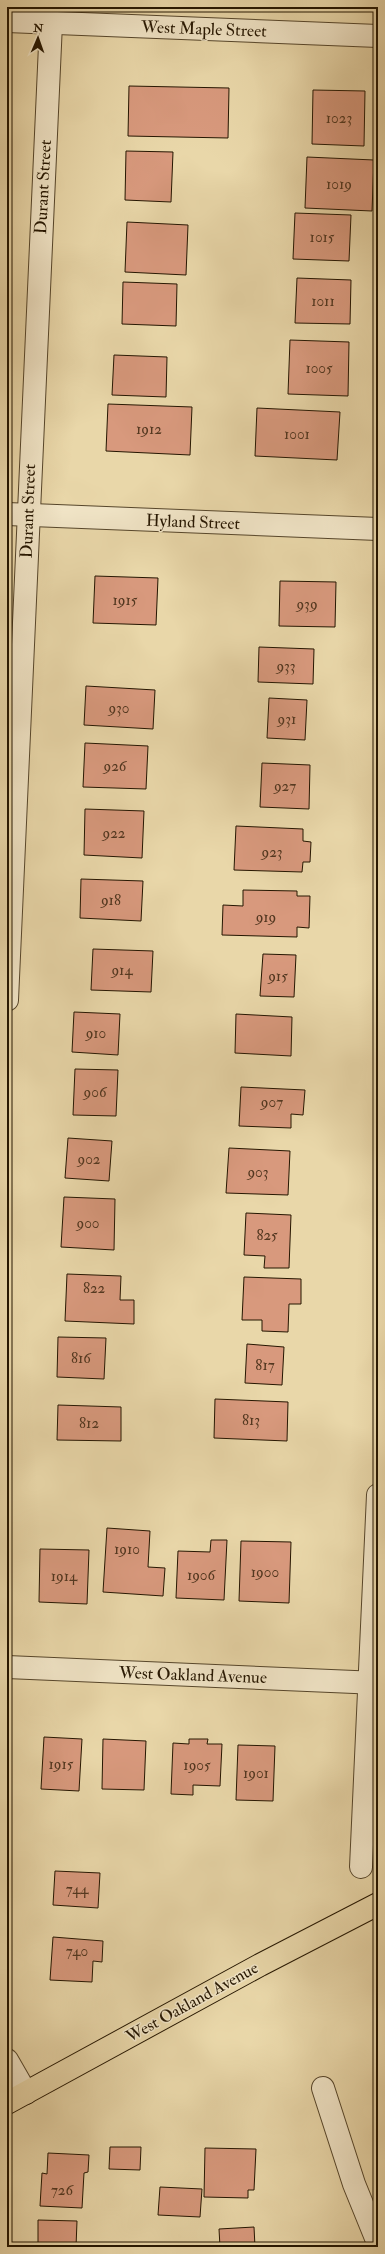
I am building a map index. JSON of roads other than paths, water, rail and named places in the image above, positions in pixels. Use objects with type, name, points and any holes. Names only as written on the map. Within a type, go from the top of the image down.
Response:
[{"type":"main road","name":"West Oakland Avenue","points":[[16,2098],[260,1965],[378,1904]]},
{"type":"street","name":"West Maple Street","points":[[7,21],[378,36]]},
{"type":"street","name":"Durant Street","points":[[7,1000],[17,514],[51,23]]},
{"type":"street","name":"Hyland Street","points":[[17,514],[378,529]]},
{"type":"street","points":[[361,1867],[374,1683],[378,1496]]},
{"type":"street","name":"West Oakland Avenue","points":[[7,1667],[374,1683]]},
{"type":"street","points":[[7,2060],[16,2098]]},
{"type":"street","points":[[323,2088],[354,2184],[378,2243]]}]
